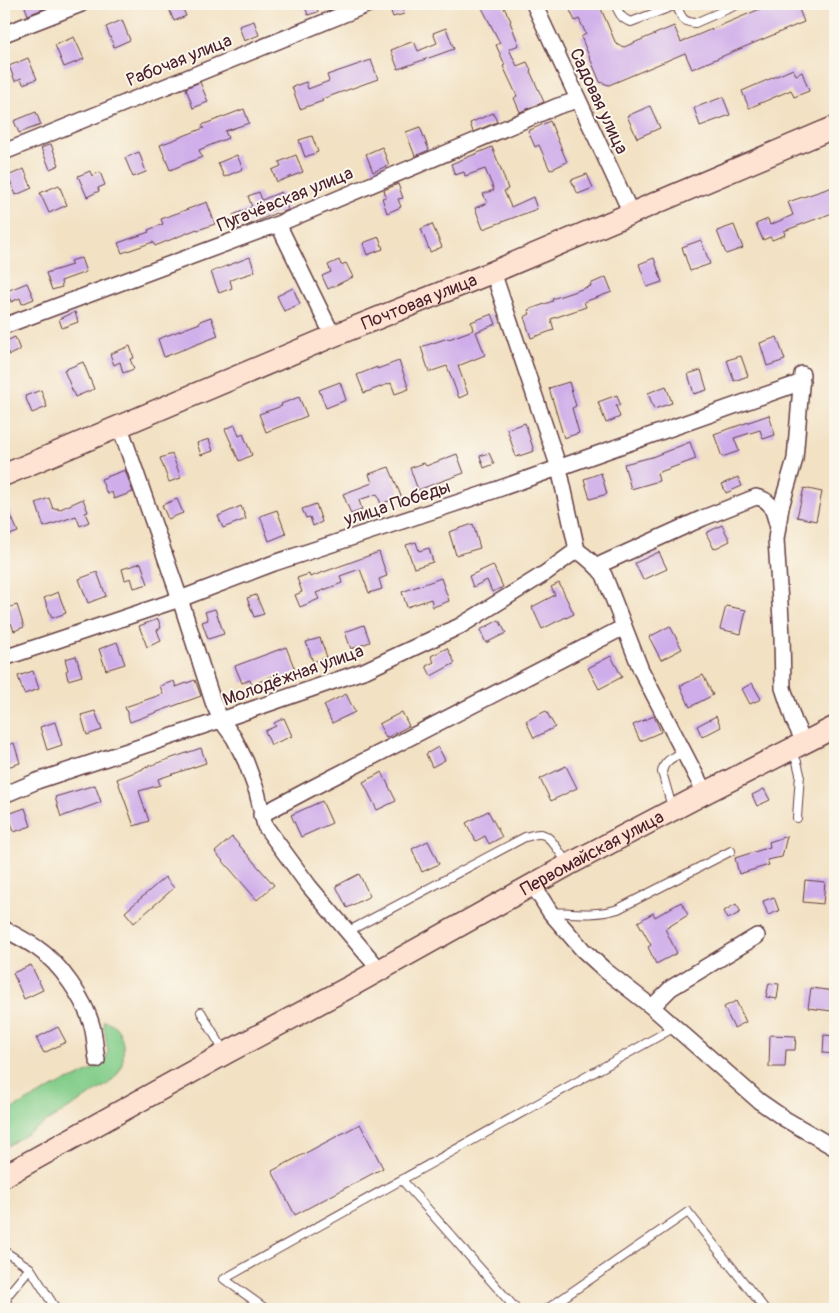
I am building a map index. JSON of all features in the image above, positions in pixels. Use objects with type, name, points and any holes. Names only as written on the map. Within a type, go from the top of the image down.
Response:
[{"type":"main road","name":"Почтовая улица","points":[[4,475],[333,336],[493,272],[835,127]]},
{"type":"main road","name":"Первомайская улица","points":[[4,1176],[568,865],[705,793],[835,728]]},
{"type":"street","points":[[4,34],[81,4]]},
{"type":"street","name":"Рабочая улица","points":[[4,152],[369,4]]},
{"type":"street","name":"Садовая улица","points":[[534,4],[631,213]]},
{"type":"street","name":"Пугачёвская улица","points":[[4,326],[278,224],[549,109],[578,100]]},
{"type":"street","points":[[278,224],[333,336]]},
{"type":"street","points":[[493,272],[559,468],[577,550],[597,566],[604,575],[640,670],[705,793]]},
{"type":"street","name":"улица Победы","points":[[4,658],[180,599],[274,563],[559,468],[802,378],[794,459],[778,524]]},
{"type":"street","points":[[120,427],[180,599],[213,702],[221,720],[234,738],[246,762],[257,792],[264,826],[309,886],[379,969]]},
{"type":"street","points":[[597,566],[756,496],[767,500],[778,524],[776,539],[783,688],[791,713],[797,746]]},
{"type":"street","name":"Молодёжная улица","points":[[4,795],[37,781],[366,670],[460,626],[544,574],[577,550]]},
{"type":"street","points":[[261,815],[624,627]]},
{"type":"street","points":[[532,885],[550,912],[583,950],[606,971],[652,1007],[759,1102],[835,1148]]},
{"type":"street","points":[[4,929],[39,949],[69,981],[86,1010],[92,1026],[97,1060]]},
{"type":"street","points":[[652,1007],[671,988],[756,936]]},
{"type":"lane","points":[[615,4],[621,16],[626,21],[631,22],[676,4],[682,18],[688,22],[695,23],[739,4]]},
{"type":"lane","points":[[797,746],[797,762],[800,774],[797,818]]},
{"type":"lane","points":[[672,810],[662,772],[663,767],[668,761],[684,752]]},
{"type":"lane","points":[[348,932],[516,842],[536,834],[544,834],[549,838],[568,865]]},
{"type":"lane","points":[[550,912],[598,914],[618,909],[731,851]]},
{"type":"lane","points":[[201,1012],[226,1053]]},
{"type":"lane","points":[[266,1309],[224,1279],[675,1028]]},
{"type":"lane","points":[[402,1180],[516,1309]]},
{"type":"lane","points":[[547,1309],[688,1212],[765,1309]]},
{"type":"lane","points":[[4,1251],[30,1268],[56,1309]]},
{"type":"lane","points":[[6,1309],[7,1296],[30,1268]]},
{"type":"green space","points":[[103,1021],[116,1027],[122,1042],[123,1059],[116,1076],[107,1085],[4,1148],[4,1113],[101,1065],[105,1060],[108,1052]]},
{"type":"building","points":[[24,4],[56,4],[28,15]]},
{"type":"building","points":[[167,4],[181,4],[186,16],[174,21]]},
{"type":"building","points":[[304,4],[315,4],[318,12],[308,15]]},
{"type":"building","points":[[400,4],[404,14],[393,17],[389,6]]},
{"type":"building","points":[[480,4],[502,4],[511,21],[519,45],[509,49],[517,66],[527,62],[544,102],[520,112],[514,98],[517,96],[503,66],[505,65],[496,45],[500,43]]},
{"type":"building","points":[[567,4],[599,4],[616,44],[624,47],[674,26],[681,42],[772,4],[797,4],[804,22],[692,69],[685,53],[609,85],[600,82],[581,37],[586,34],[579,19],[575,21]]},
{"type":"building","points":[[122,20],[130,40],[114,47],[106,27]]},
{"type":"building","points":[[254,21],[259,35],[244,41],[239,26]]},
{"type":"building","points":[[446,28],[454,49],[398,69],[391,50],[414,41],[418,51],[437,43],[433,33]]},
{"type":"building","points":[[74,37],[84,59],[64,67],[55,45]]},
{"type":"building","points":[[28,58],[37,79],[23,84],[21,78],[15,81],[9,66]]},
{"type":"building","points":[[371,60],[378,79],[300,109],[292,87],[306,82],[308,89],[329,81],[327,75]]},
{"type":"building","points":[[793,69],[796,75],[802,72],[809,91],[794,97],[791,90],[749,108],[742,91]]},
{"type":"building","points":[[200,82],[208,102],[193,108],[186,88]]},
{"type":"building","points":[[723,97],[730,115],[700,126],[694,108]]},
{"type":"building","points":[[650,106],[660,128],[637,138],[627,116]]},
{"type":"building","points":[[244,109],[249,123],[225,131],[228,138],[199,150],[202,157],[170,170],[160,145],[204,128],[202,125]]},
{"type":"building","points":[[36,112],[41,125],[19,133],[14,121]]},
{"type":"building","points":[[493,113],[497,122],[473,132],[470,123]]},
{"type":"building","points":[[550,121],[567,162],[550,170],[539,145],[535,147],[528,131]]},
{"type":"building","points":[[420,127],[429,150],[415,156],[406,132]]},
{"type":"building","points":[[312,136],[318,152],[305,157],[299,140]]},
{"type":"building","points":[[51,144],[59,165],[50,169],[41,148]]},
{"type":"building","points":[[382,147],[389,165],[373,172],[366,154]]},
{"type":"building","points":[[492,147],[508,189],[504,191],[511,207],[533,197],[537,209],[483,229],[475,208],[487,203],[483,194],[494,190],[485,169],[465,176],[464,172],[455,175],[451,164]]},
{"type":"building","points":[[139,152],[146,172],[133,177],[125,158]]},
{"type":"building","points":[[237,155],[243,169],[224,177],[218,163]]},
{"type":"building","points":[[296,155],[303,172],[277,182],[272,170],[281,166],[279,162]]},
{"type":"building","points":[[24,169],[32,188],[16,195],[8,176]]},
{"type":"building","points":[[90,171],[92,176],[100,172],[105,185],[98,188],[99,191],[87,197],[78,176]]},
{"type":"building","points":[[587,174],[593,188],[578,194],[571,180]]},
{"type":"building","points":[[398,184],[403,198],[398,199],[401,207],[387,213],[382,198],[386,197],[384,190]]},
{"type":"building","points":[[59,185],[67,205],[49,213],[40,193]]},
{"type":"building","points":[[833,187],[835,212],[784,231],[785,235],[772,240],[770,237],[763,240],[756,224],[768,219],[770,225],[793,215],[788,202]]},
{"type":"building","points":[[259,192],[262,200],[281,192],[288,210],[276,213],[239,229],[233,215],[252,207],[248,196]]},
{"type":"building","points":[[207,202],[215,224],[197,229],[155,246],[153,242],[122,253],[118,243],[149,232],[148,230],[163,224],[161,219]]},
{"type":"building","points":[[432,224],[442,247],[430,252],[421,229]]},
{"type":"building","points":[[734,225],[743,248],[726,254],[717,231]]},
{"type":"building","points":[[379,237],[383,249],[367,255],[363,243]]},
{"type":"building","points":[[701,240],[710,264],[690,271],[682,247]]},
{"type":"building","points":[[250,257],[255,272],[230,280],[232,288],[219,293],[211,272]]},
{"type":"building","points":[[81,258],[86,272],[61,281],[62,287],[52,290],[46,273],[72,265],[70,261]]},
{"type":"building","points":[[654,258],[662,282],[647,287],[639,264]]},
{"type":"building","points":[[339,260],[341,265],[346,263],[353,277],[328,289],[322,276],[331,272],[328,265]]},
{"type":"building","points":[[606,277],[612,292],[584,302],[586,307],[551,319],[554,330],[531,338],[524,317],[530,314],[528,310],[553,301],[552,299],[591,286],[590,284]]},
{"type":"building","points":[[27,283],[34,299],[22,304],[20,298],[11,302],[7,291]]},
{"type":"building","points":[[293,288],[300,304],[284,311],[277,296]]},
{"type":"building","points":[[75,312],[78,322],[62,328],[59,319]]},
{"type":"building","points":[[492,314],[496,324],[476,332],[485,355],[458,366],[468,394],[459,398],[447,366],[429,372],[421,347],[473,330],[471,322]]},
{"type":"building","points":[[211,317],[218,336],[164,357],[158,339]]},
{"type":"building","points":[[15,337],[20,350],[9,355],[4,342]]},
{"type":"building","points":[[777,337],[785,360],[767,366],[760,343]]},
{"type":"building","points":[[130,346],[134,358],[130,359],[134,369],[123,373],[120,362],[114,365],[110,354]]},
{"type":"building","points":[[741,356],[748,376],[734,381],[727,360]]},
{"type":"building","points":[[399,361],[409,389],[395,394],[391,383],[364,393],[357,375]]},
{"type":"building","points":[[83,362],[94,389],[75,397],[64,370]]},
{"type":"building","points":[[701,370],[707,390],[694,394],[688,374]]},
{"type":"building","points":[[340,382],[346,400],[326,408],[319,390]]},
{"type":"building","points":[[569,382],[576,406],[572,408],[579,433],[564,438],[549,388]]},
{"type":"building","points":[[666,386],[672,403],[654,409],[648,393]]},
{"type":"building","points":[[41,390],[47,407],[32,413],[25,396]]},
{"type":"building","points":[[617,395],[620,404],[616,406],[620,417],[606,423],[598,402]]},
{"type":"building","points":[[299,397],[307,416],[266,432],[259,414],[282,406],[281,404]]},
{"type":"building","points":[[769,415],[775,435],[763,439],[760,430],[734,438],[739,451],[722,457],[714,434]]},
{"type":"building","points":[[525,423],[534,451],[516,457],[507,429]]},
{"type":"building","points":[[235,425],[239,436],[243,434],[252,455],[239,461],[225,429]]},
{"type":"building","points":[[209,439],[213,451],[201,455],[197,443]]},
{"type":"building","points":[[690,442],[696,459],[657,473],[659,481],[631,489],[624,464],[652,457]]},
{"type":"building","points":[[489,453],[494,464],[484,468],[480,456]]},
{"type":"building","points":[[172,454],[181,478],[169,482],[160,458]]},
{"type":"building","points":[[457,454],[464,473],[418,490],[410,468],[424,463],[426,466]]},
{"type":"building","points":[[389,467],[401,496],[381,504],[377,494],[359,500],[362,510],[351,514],[343,494],[372,483],[369,474]]},
{"type":"building","points":[[125,470],[133,492],[114,499],[112,492],[107,494],[101,479]]},
{"type":"building","points":[[601,473],[607,494],[590,499],[584,479]]},
{"type":"building","points":[[738,477],[742,486],[726,493],[722,484]]},
{"type":"building","points":[[804,488],[822,492],[816,521],[797,517]]},
{"type":"building","points":[[49,498],[53,509],[58,508],[58,510],[83,499],[88,512],[85,513],[89,522],[80,526],[76,516],[44,527],[36,503]]},
{"type":"building","points":[[4,499],[18,532],[4,537]]},
{"type":"building","points":[[177,499],[183,513],[168,519],[162,505]]},
{"type":"building","points":[[316,504],[322,522],[313,526],[310,517],[306,518],[302,509]]},
{"type":"building","points":[[241,506],[246,519],[223,528],[218,516]]},
{"type":"building","points":[[277,510],[286,534],[269,541],[260,516]]},
{"type":"building","points":[[473,524],[480,548],[456,555],[449,532]]},
{"type":"building","points":[[722,525],[730,541],[714,549],[706,533]]},
{"type":"building","points":[[416,542],[419,551],[429,548],[433,562],[414,568],[406,545]]},
{"type":"building","points":[[379,552],[387,576],[379,579],[382,589],[369,593],[360,569],[340,576],[342,583],[316,593],[319,599],[300,607],[295,595],[302,592],[297,578],[309,574],[310,577]]},
{"type":"building","points":[[659,552],[667,569],[643,580],[635,563]]},
{"type":"building","points":[[141,563],[148,584],[134,588],[131,578],[125,580],[122,569]]},
{"type":"building","points":[[493,565],[503,587],[492,592],[487,580],[473,587],[469,576]]},
{"type":"building","points":[[97,572],[106,596],[88,603],[79,579]]},
{"type":"building","points":[[441,578],[449,601],[433,607],[431,599],[407,607],[402,592]]},
{"type":"building","points":[[559,583],[574,614],[542,629],[532,607],[555,595],[551,587]]},
{"type":"building","points":[[58,592],[66,613],[52,618],[44,598]]},
{"type":"building","points":[[256,595],[264,614],[254,617],[247,598]]},
{"type":"building","points":[[17,605],[24,627],[14,631],[11,623],[4,625],[4,609]]},
{"type":"building","points":[[726,606],[746,610],[741,634],[720,629]]},
{"type":"building","points":[[215,609],[224,634],[208,639],[202,622],[208,620],[205,612]]},
{"type":"building","points":[[158,619],[161,628],[157,630],[161,641],[147,647],[139,626]]},
{"type":"building","points":[[499,620],[506,633],[486,643],[480,630]]},
{"type":"building","points":[[364,625],[370,642],[351,649],[345,632]]},
{"type":"building","points":[[670,626],[682,649],[661,660],[649,637]]},
{"type":"building","points":[[320,638],[327,657],[313,662],[306,642]]},
{"type":"building","points":[[117,642],[125,664],[106,670],[99,649]]},
{"type":"building","points":[[286,647],[296,672],[276,680],[275,675],[252,685],[250,680],[242,683],[235,666]]},
{"type":"building","points":[[447,648],[455,663],[431,676],[426,666],[434,662],[431,656]]},
{"type":"building","points":[[76,656],[82,676],[68,680],[65,659]]},
{"type":"building","points":[[611,656],[622,677],[599,689],[588,668]]},
{"type":"building","points":[[33,671],[39,689],[24,694],[18,676]]},
{"type":"building","points":[[703,675],[713,695],[690,707],[680,686]]},
{"type":"building","points":[[195,680],[201,696],[130,722],[125,707],[163,694],[160,686],[174,681],[176,687]]},
{"type":"building","points":[[752,683],[761,699],[750,704],[742,689]]},
{"type":"building","points":[[346,694],[355,712],[332,723],[324,705]]},
{"type":"building","points":[[95,711],[102,730],[87,735],[81,715]]},
{"type":"building","points":[[546,711],[555,727],[534,738],[526,721]]},
{"type":"building","points":[[402,712],[409,726],[386,738],[379,724]]},
{"type":"building","points":[[654,716],[661,732],[640,741],[633,725]]},
{"type":"building","points":[[716,716],[721,727],[702,737],[697,726]]},
{"type":"building","points":[[284,718],[292,736],[271,745],[265,731],[276,726],[274,723]]},
{"type":"building","points":[[55,722],[62,745],[47,750],[40,727]]},
{"type":"building","points":[[14,743],[20,763],[4,768],[4,746]]},
{"type":"building","points":[[438,747],[445,760],[432,767],[426,754]]},
{"type":"building","points":[[201,748],[206,763],[158,779],[160,785],[139,791],[149,821],[134,826],[117,779]]},
{"type":"building","points":[[566,766],[577,788],[551,801],[540,779]]},
{"type":"building","points":[[382,772],[396,801],[377,810],[363,782]]},
{"type":"building","points":[[95,785],[101,802],[61,817],[55,797]]},
{"type":"building","points":[[764,789],[770,800],[757,806],[752,795]]},
{"type":"building","points":[[322,801],[332,823],[301,837],[291,815]]},
{"type":"building","points":[[25,808],[31,826],[14,832],[8,814]]},
{"type":"building","points":[[488,811],[502,837],[489,844],[485,836],[476,841],[466,823]]},
{"type":"building","points":[[787,836],[782,857],[767,860],[769,865],[739,874],[735,858],[770,847],[769,842]]},
{"type":"building","points":[[232,837],[274,885],[257,900],[215,852]]},
{"type":"building","points":[[428,841],[439,864],[422,872],[412,849]]},
{"type":"building","points":[[359,874],[370,896],[347,908],[336,886]]},
{"type":"building","points":[[165,877],[174,888],[134,923],[125,912]]},
{"type":"building","points":[[805,880],[825,882],[823,904],[803,902]]},
{"type":"building","points":[[774,897],[779,911],[768,915],[763,901]]},
{"type":"building","points":[[681,902],[688,915],[665,929],[677,953],[656,964],[648,947],[651,945],[638,922],[653,913],[655,917]]},
{"type":"building","points":[[736,904],[741,912],[728,919],[724,911]]},
{"type":"building","points":[[31,965],[43,990],[24,999],[13,973]]},
{"type":"building","points":[[769,983],[779,984],[777,999],[766,997]]},
{"type":"building","points":[[811,988],[835,991],[832,1011],[808,1008]]},
{"type":"building","points":[[736,1001],[746,1022],[734,1028],[724,1007]]},
{"type":"building","points":[[58,1027],[66,1042],[44,1053],[36,1038]]},
{"type":"building","points":[[770,1035],[796,1036],[795,1050],[786,1050],[785,1067],[769,1067]]},
{"type":"building","points":[[824,1035],[835,1036],[835,1054],[823,1053]]},
{"type":"building","points":[[360,1124],[383,1168],[295,1215],[272,1171]]}]
